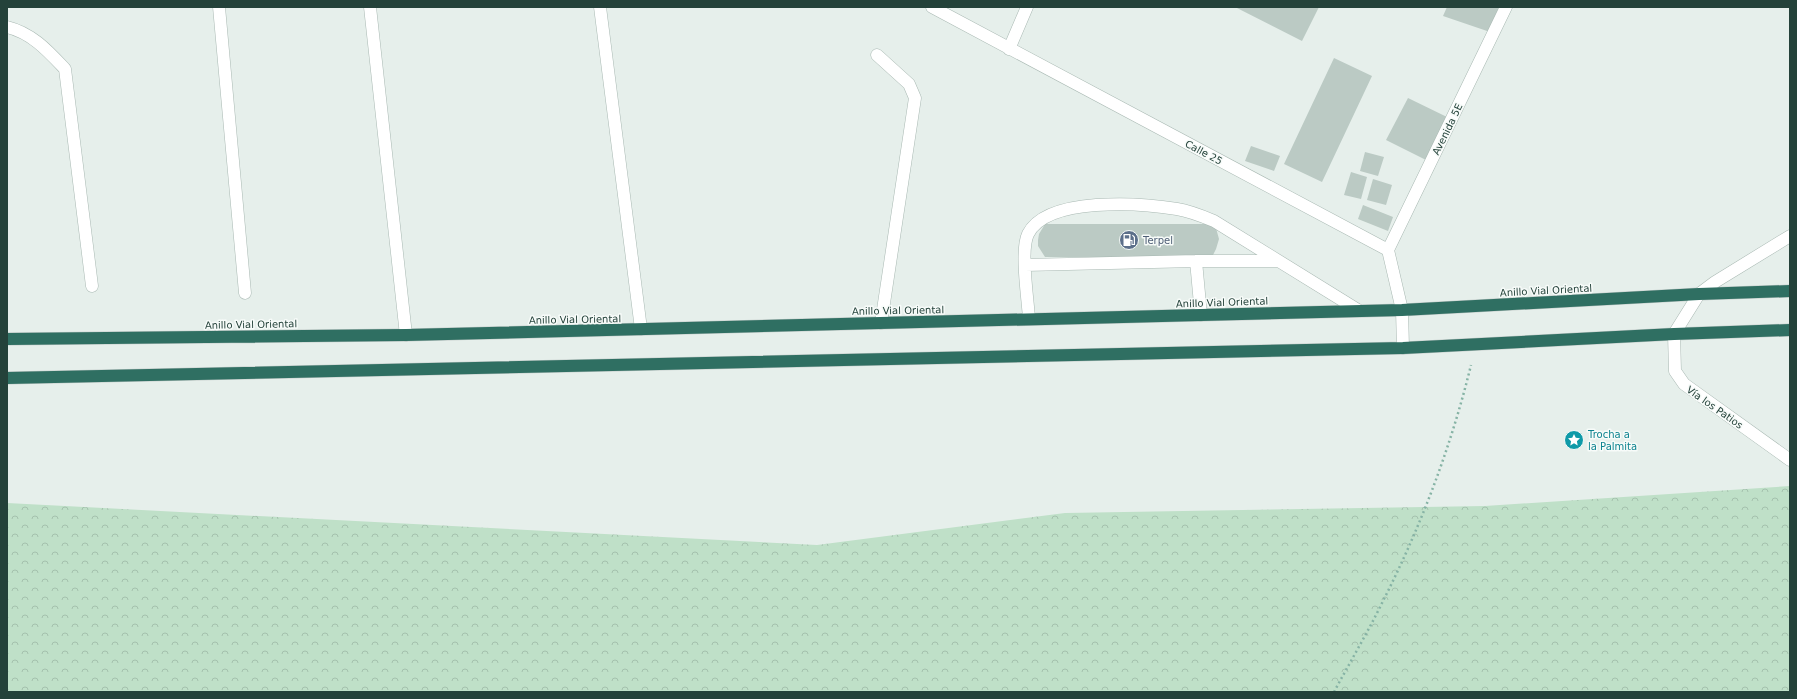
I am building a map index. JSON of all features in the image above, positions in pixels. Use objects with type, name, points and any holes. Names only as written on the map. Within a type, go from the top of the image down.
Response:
[{"type":"highway","name":"Anillo Vial Oriental","points":[[7,339],[406,335],[1402,310],[1699,294],[1790,291]]},
{"type":"highway","points":[[7,378],[1403,348],[1674,334],[1790,330]]},
{"type":"street","points":[[219,7],[245,293]]},
{"type":"street","points":[[370,7],[406,335]]},
{"type":"street","points":[[600,7],[641,329]]},
{"type":"street","name":"Calle 25","points":[[932,7],[1388,250]]},
{"type":"street","points":[[1009,48],[1027,7]]},
{"type":"street","name":"Avenida 5E","points":[[1388,250],[1506,7]]},
{"type":"street","points":[[7,27],[20,30],[45,47],[65,69],[92,286]]},
{"type":"street","points":[[877,55],[909,84],[915,98],[881,323]]},
{"type":"street","points":[[1029,319],[1025,265],[1027,236],[1031,228],[1044,219],[1059,212],[1101,204],[1157,207],[1195,214],[1231,230],[1358,310]]},
{"type":"street","points":[[1674,334],[1699,294],[1715,282],[1790,236]]},
{"type":"street","points":[[1388,250],[1402,310],[1403,348]]},
{"type":"street","points":[[1025,265],[1196,261],[1279,261]]},
{"type":"street","points":[[1196,261],[1201,315]]},
{"type":"street","name":"Vía los Patios","points":[[1674,334],[1674,371],[1684,384],[1790,460]]},
{"type":"path","points":[[1334,692],[1383,602],[1420,523],[1459,413],[1476,344]]},
{"type":"green space","points":[[1790,486],[1790,692],[7,692],[7,503],[817,545],[1065,513],[1485,506]]},
{"type":"building","points":[[1235,7],[1319,7],[1302,41]]},
{"type":"building","points":[[1447,7],[1499,7],[1490,32],[1443,16]]},
{"type":"building","points":[[1334,58],[1372,76],[1322,182],[1284,164]]},
{"type":"building","points":[[1408,98],[1447,117],[1426,160],[1386,140]]},
{"type":"building","points":[[1251,146],[1280,156],[1274,171],[1245,161]]},
{"type":"building","points":[[1365,152],[1384,157],[1378,176],[1360,171]]},
{"type":"building","points":[[1351,172],[1367,177],[1361,199],[1344,195]]},
{"type":"building","points":[[1373,179],[1392,185],[1386,205],[1367,200]]},
{"type":"building","points":[[1363,205],[1393,217],[1388,231],[1358,219]]},
{"type":"building","name":"Terpel","points":[[1045,224],[1212,224],[1216,228],[1219,239],[1212,257],[1045,257],[1038,246],[1038,240],[1039,234]]},
{"type":"place","name":"Terpel","points":[[1129,240]]},
{"type":"place","name":"Trocha a la Palmita","points":[[1574,440]]}]
